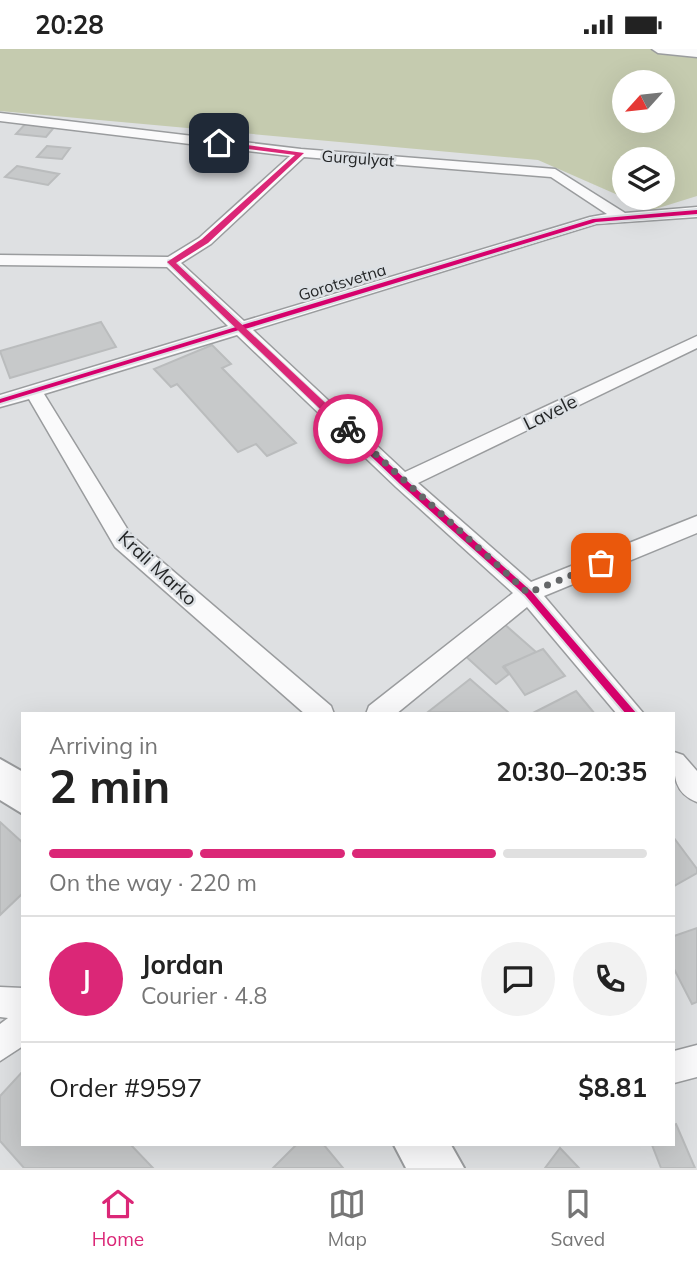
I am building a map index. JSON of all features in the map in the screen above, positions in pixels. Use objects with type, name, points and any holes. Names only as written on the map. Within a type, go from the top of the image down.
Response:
[{"type":"main road","points":[[0,776],[21,794]]},
{"type":"main road","points":[[419,1146],[439,1168]]},
{"type":"street","points":[[658,49],[697,53]]},
{"type":"street","name":"Gurgulyat","points":[[0,117],[301,153],[555,173],[621,217]]},
{"type":"street","points":[[0,260],[171,262],[205,241],[301,153]]},
{"type":"street","name":"Gorotsvetna","points":[[0,401],[595,220],[697,212]]},
{"type":"street","points":[[171,262],[403,482],[528,593],[630,712]]},
{"type":"street","name":"Lavele","points":[[403,482],[697,341]]},
{"type":"street","name":"Krali Marko","points":[[33,390],[123,541],[320,712]]},
{"type":"street","points":[[380,712],[528,593],[697,524]]},
{"type":"street","points":[[675,764],[697,790]]},
{"type":"street","points":[[0,1002],[21,1003]]},
{"type":"street","points":[[0,1045],[21,1027]]},
{"type":"street","points":[[675,1067],[697,1061]]},
{"type":"green space","points":[[0,49],[697,49],[697,196],[675,203],[675,147],[612,147],[612,192],[538,160],[0,111]]},
{"type":"building","points":[[27,122],[56,125],[46,137],[16,134]]},
{"type":"building","points":[[47,146],[70,148],[62,159],[37,157]]},
{"type":"building","points":[[17,166],[59,174],[48,185],[5,177]]},
{"type":"building","points":[[101,322],[116,347],[10,378],[0,351]]},
{"type":"building","points":[[212,345],[231,364],[222,368],[296,443],[267,456],[256,444],[238,452],[177,384],[171,387],[154,369]]},
{"type":"building","points":[[502,622],[536,652],[503,667],[509,674],[496,684],[461,652]]},
{"type":"building","points":[[543,649],[565,676],[525,695],[504,666]]},
{"type":"building","points":[[470,679],[508,712],[428,712]]},
{"type":"building","points":[[576,691],[593,712],[535,712]]},
{"type":"building","points":[[0,822],[21,841],[21,895],[0,915]]},
{"type":"building","points":[[675,839],[697,869],[697,873],[675,885]]},
{"type":"building","points":[[697,928],[697,1002],[692,1004],[675,971],[675,936]]},
{"type":"building","points":[[21,1073],[21,1146],[132,1146],[153,1168],[24,1168],[0,1141],[0,1096]]},
{"type":"building","points":[[675,1124],[695,1168],[661,1168],[652,1146],[675,1146]]},
{"type":"building","points":[[295,1146],[325,1146],[343,1168],[273,1168]]},
{"type":"building","points":[[560,1148],[579,1168],[545,1168]]},
{"type":"cycle path","points":[[0,401],[595,220],[697,212]]},
{"type":"cycle path","points":[[171,262],[403,482],[528,593],[630,712]]},
{"type":"way so far","points":[[348,429],[403,482],[528,593],[601,563]]},
{"type":"route","points":[[219,143],[301,153],[205,241],[171,262],[348,429]]}]
